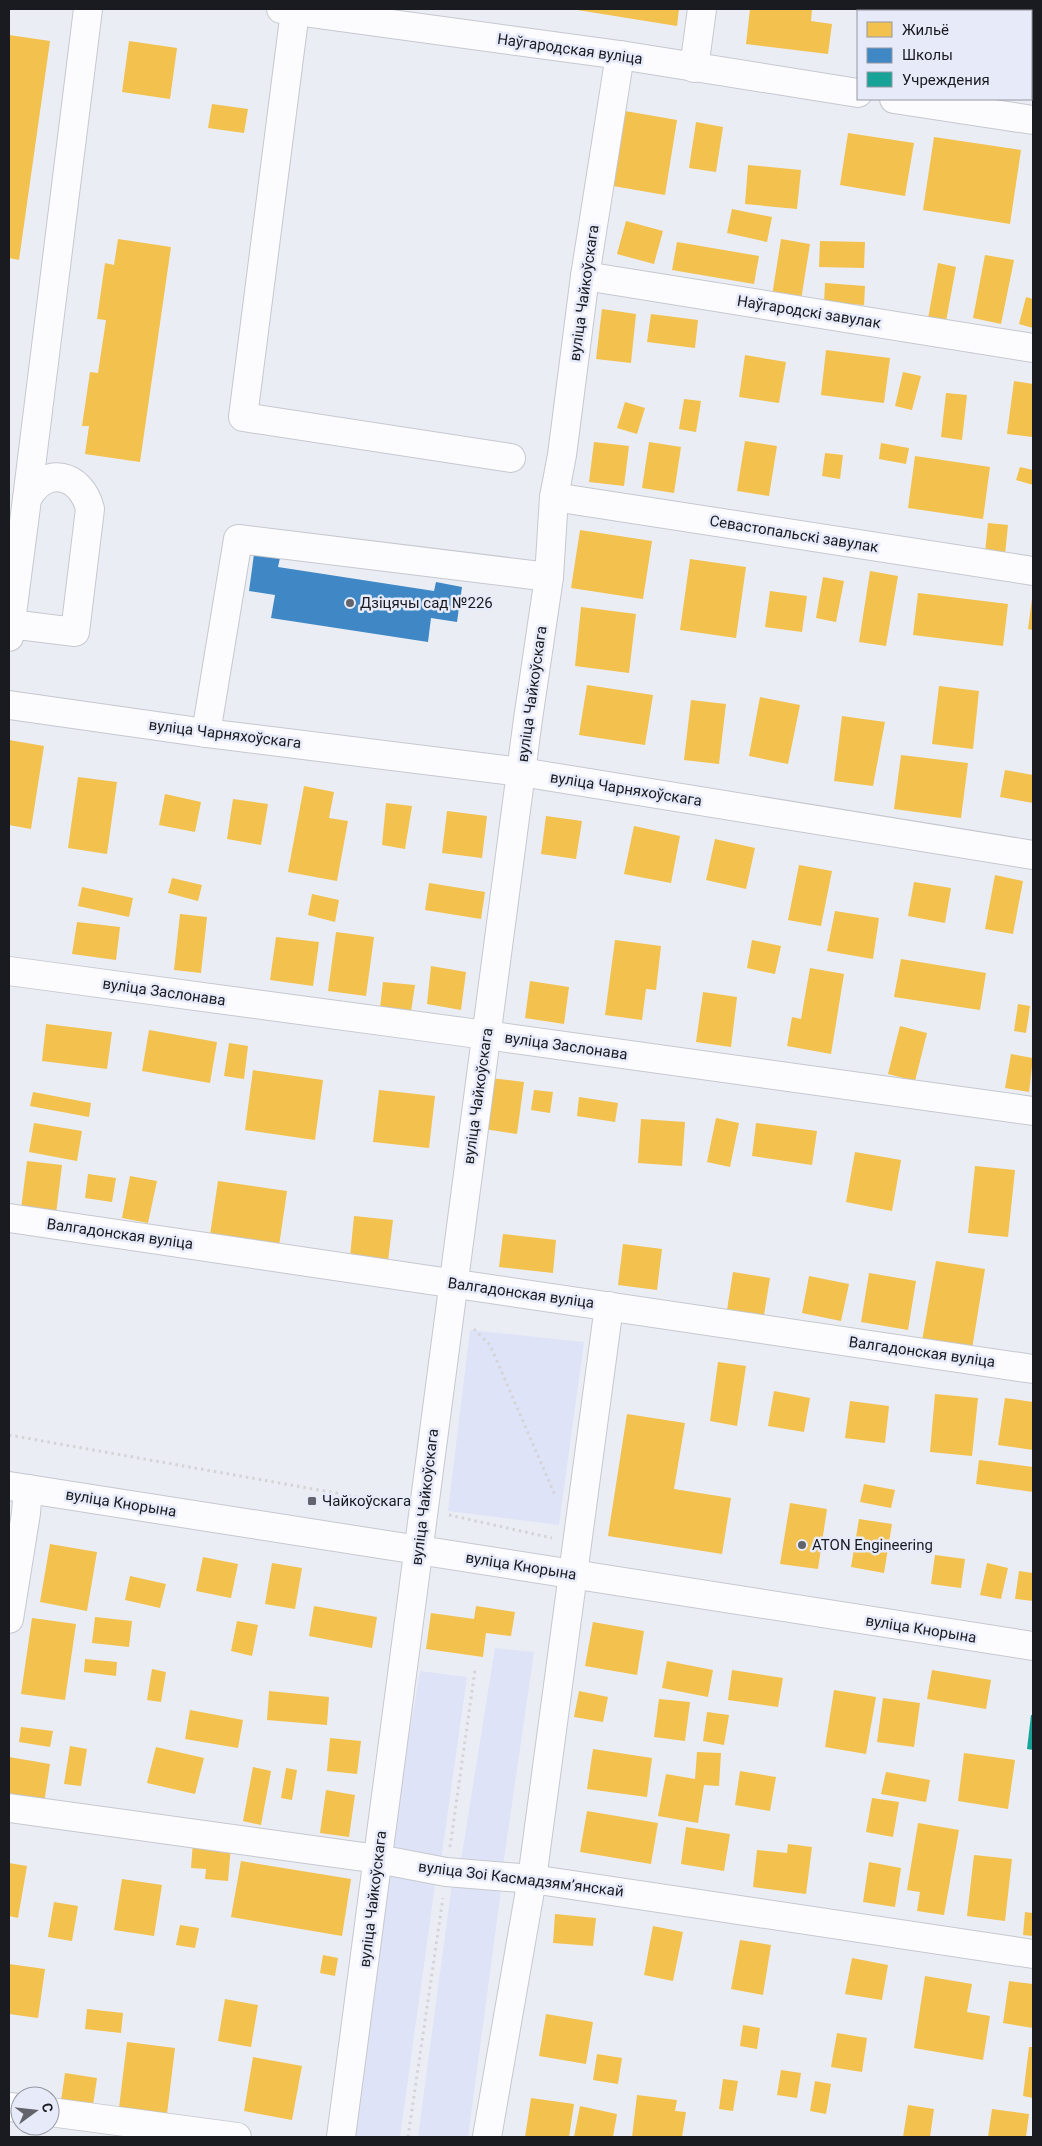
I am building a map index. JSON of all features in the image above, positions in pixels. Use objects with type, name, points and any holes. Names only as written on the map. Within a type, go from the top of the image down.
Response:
[{"type":"street","points":[[27,499],[32,490],[40,483],[57,478],[72,481],[87,496],[90,509],[75,632],[10,630],[88,9]]},
{"type":"street","points":[[694,68],[702,9]]},
{"type":"street","points":[[288,10],[243,417],[511,458]]},
{"type":"street","name":"Наўгародская вуліца","points":[[288,10],[372,14],[694,68],[857,93]]},
{"type":"street","name":"вуліца Чайкоўскага","points":[[341,2137],[521,772],[549,577],[554,498],[562,455],[584,276],[620,55]]},
{"type":"street","points":[[901,100],[1033,120]]},
{"type":"street","name":"Наўгародскі завулак","points":[[584,276],[1033,348]]},
{"type":"street","name":"Севастопальскі завулак","points":[[554,498],[1033,572]]},
{"type":"street","points":[[206,733],[238,539],[549,577]]},
{"type":"street","name":"вуліца Чарняхоўскага","points":[[9,705],[206,733],[521,772],[1033,855]]},
{"type":"street","name":"вуліца Заслонава","points":[[9,971],[1033,1111]]},
{"type":"street","name":"Валгадонская вуліца","points":[[9,1218],[452,1294],[609,1306],[1033,1369]]},
{"type":"street","points":[[487,2137],[532,1879],[609,1306]]},
{"type":"street","points":[[9,1619],[26,1513],[18,1487]]},
{"type":"street","name":"вуліца Кнорына","points":[[18,1487],[1033,1646]]},
{"type":"street","name":"вуліца Зоі Касмадзямʼянскай","points":[[9,1808],[378,1859],[446,1872],[532,1879],[1033,1954]]},
{"type":"street","points":[[60,2113],[237,2137]]},
{"type":"path","points":[[452,1294],[490,1345],[557,1499]]},
{"type":"path","points":[[9,1435],[424,1509],[577,1543]]},
{"type":"path","points":[[408,2137],[475,1670]]},
{"type":"shaded area","points":[[470,1330],[584,1342],[559,1525],[448,1511]]},
{"type":"shaded area","points":[[495,1648],[534,1652],[503,1866],[461,1860]]},
{"type":"shaded area","points":[[420,1671],[467,1677],[441,1860],[389,1854]]},
{"type":"shaded area","points":[[384,1870],[436,1878],[400,2137],[347,2137]]},
{"type":"shaded area","points":[[452,1884],[501,1890],[468,2137],[418,2137]]},
{"type":"building: Жильё","points":[[571,9],[679,9],[677,26]]},
{"type":"building: Жильё","points":[[750,9],[812,9],[811,21],[832,24],[828,54],[746,44]]},
{"type":"building: Жильё","points":[[932,9],[943,10],[874,10]]},
{"type":"building: Жильё","points":[[1032,20],[1033,21],[1032,68]]},
{"type":"building: Жильё","points":[[9,35],[50,41],[19,260],[9,258]]},
{"type":"building: Жильё","points":[[129,41],[177,48],[170,99],[122,92]]},
{"type":"building: Жильё","points":[[212,104],[248,109],[244,133],[208,128]]},
{"type":"building: Жильё","points":[[625,111],[677,120],[665,195],[613,186]]},
{"type":"building: Жильё","points":[[696,122],[723,127],[716,172],[689,168]]},
{"type":"building: Жильё","points":[[848,133],[914,143],[905,196],[840,185]]},
{"type":"building: Жильё","points":[[934,137],[1021,150],[1010,224],[923,210]]},
{"type":"building: Жильё","points":[[748,165],[801,170],[797,209],[745,204]]},
{"type":"building: Жильё","points":[[732,209],[772,217],[767,242],[727,233]]},
{"type":"building: Жильё","points":[[626,221],[663,231],[654,264],[617,254]]},
{"type":"building: Жильё","points":[[118,239],[171,247],[140,462],[85,454],[89,426],[82,426],[90,372],[98,373],[106,320],[97,319],[105,263],[114,265]]},
{"type":"building: Жильё","points":[[781,239],[810,244],[801,300],[772,296]]},
{"type":"building: Жильё","points":[[820,241],[865,242],[864,268],[819,267]]},
{"type":"building: Жильё","points":[[677,242],[759,256],[754,284],[672,270]]},
{"type":"building: Жильё","points":[[985,255],[1014,260],[1001,324],[973,318]]},
{"type":"building: Жильё","points":[[938,263],[956,267],[945,327],[927,324]]},
{"type":"building: Жильё","points":[[825,283],[865,286],[864,305],[824,303]]},
{"type":"building: Жильё","points":[[1026,297],[1033,299],[1033,328],[1019,324]]},
{"type":"building: Жильё","points":[[602,309],[636,314],[631,363],[596,359]]},
{"type":"building: Жильё","points":[[651,314],[698,320],[695,348],[647,342]]},
{"type":"building: Жильё","points":[[826,350],[890,358],[884,403],[821,395]]},
{"type":"building: Жильё","points":[[745,355],[786,362],[779,403],[739,397]]},
{"type":"building: Жильё","points":[[903,372],[921,376],[912,410],[895,406]]},
{"type":"building: Жильё","points":[[1014,381],[1033,384],[1033,437],[1007,434]]},
{"type":"building: Жильё","points":[[946,393],[967,395],[962,440],[941,437]]},
{"type":"building: Жильё","points":[[684,399],[701,401],[696,432],[679,429]]},
{"type":"building: Жильё","points":[[625,402],[645,408],[637,434],[617,428]]},
{"type":"building: Жильё","points":[[745,441],[777,446],[769,496],[737,491]]},
{"type":"building: Жильё","points":[[594,442],[629,446],[624,486],[589,482]]},
{"type":"building: Жильё","points":[[649,442],[681,447],[674,493],[642,488]]},
{"type":"building: Жильё","points":[[881,443],[909,448],[906,464],[879,459]]},
{"type":"building: Жильё","points":[[825,453],[843,455],[840,479],[822,476]]},
{"type":"building: Жильё","points":[[915,456],[990,467],[983,519],[908,508]]},
{"type":"building: Жильё","points":[[1020,467],[1033,470],[1033,485],[1016,480]]},
{"type":"building: Жильё","points":[[988,523],[1008,525],[1005,555],[985,553]]},
{"type":"building: Жильё","points":[[580,530],[652,541],[643,599],[571,588]]},
{"type":"building: Жильё","points":[[690,559],[746,567],[736,638],[680,630]]},
{"type":"building: Жильё","points":[[870,571],[898,576],[886,646],[859,642]]},
{"type":"building: Жильё","points":[[823,577],[844,581],[836,622],[816,618]]},
{"type":"building: Жильё","points":[[770,591],[807,596],[802,632],[765,627]]},
{"type":"building: Жильё","points":[[918,593],[1008,604],[1003,646],[913,635]]},
{"type":"building: Жильё","points":[[1033,600],[1033,630],[1028,629]]},
{"type":"building: Жильё","points":[[581,607],[636,614],[629,673],[575,666]]},
{"type":"building: Жильё","points":[[587,685],[653,695],[645,745],[579,735]]},
{"type":"building: Жильё","points":[[939,686],[979,691],[973,749],[932,744]]},
{"type":"building: Жильё","points":[[760,697],[800,705],[788,764],[749,756]]},
{"type":"building: Жильё","points":[[691,700],[726,704],[719,764],[684,760]]},
{"type":"building: Жильё","points":[[842,716],[885,722],[873,786],[834,781]]},
{"type":"building: Жильё","points":[[9,740],[44,746],[31,829],[9,825]]},
{"type":"building: Жильё","points":[[901,755],[968,763],[961,818],[894,809]]},
{"type":"building: Жильё","points":[[1005,770],[1033,775],[1033,803],[1000,797]]},
{"type":"building: Жильё","points":[[78,777],[117,782],[107,854],[68,848]]},
{"type":"building: Жильё","points":[[304,786],[334,792],[329,818],[348,821],[337,881],[288,872]]},
{"type":"building: Жильё","points":[[165,794],[201,802],[195,832],[159,825]]},
{"type":"building: Жильё","points":[[233,799],[268,804],[261,845],[227,839]]},
{"type":"building: Жильё","points":[[386,803],[412,806],[405,849],[382,845]]},
{"type":"building: Жильё","points":[[447,811],[487,816],[482,858],[442,853]]},
{"type":"building: Жильё","points":[[546,816],[582,821],[576,859],[541,854]]},
{"type":"building: Жильё","points":[[634,826],[680,836],[671,883],[624,874]]},
{"type":"building: Жильё","points":[[715,839],[755,848],[746,889],[706,880]]},
{"type":"building: Жильё","points":[[799,865],[832,871],[821,926],[788,920]]},
{"type":"building: Жильё","points":[[995,875],[1023,881],[1013,934],[985,929]]},
{"type":"building: Жильё","points":[[172,878],[202,885],[198,901],[168,893]]},
{"type":"building: Жильё","points":[[914,882],[951,888],[945,923],[908,916]]},
{"type":"building: Жильё","points":[[429,883],[485,892],[481,919],[425,910]]},
{"type":"building: Жильё","points":[[82,887],[133,898],[129,917],[78,906]]},
{"type":"building: Жильё","points":[[312,894],[339,900],[335,922],[308,915]]},
{"type":"building: Жильё","points":[[835,911],[879,918],[873,959],[827,951]]},
{"type":"building: Жильё","points":[[180,914],[207,917],[201,973],[174,970]]},
{"type":"building: Жильё","points":[[77,922],[120,927],[116,960],[72,954]]},
{"type":"building: Жильё","points":[[336,932],[374,937],[366,996],[328,991]]},
{"type":"building: Жильё","points":[[276,937],[319,942],[313,986],[270,980]]},
{"type":"building: Жильё","points":[[615,940],[661,946],[656,990],[646,989],[642,1020],[605,1015]]},
{"type":"building: Жильё","points":[[752,940],[781,946],[775,974],[747,968]]},
{"type":"building: Жильё","points":[[901,959],[986,973],[980,1010],[894,997]]},
{"type":"building: Жильё","points":[[431,966],[466,972],[461,1010],[427,1004]]},
{"type":"building: Жильё","points":[[810,968],[844,974],[831,1054],[787,1046],[792,1017],[801,1019]]},
{"type":"building: Жильё","points":[[530,981],[569,987],[564,1024],[525,1018]]},
{"type":"building: Жильё","points":[[383,982],[415,985],[411,1012],[380,1008]]},
{"type":"building: Жильё","points":[[703,992],[737,997],[731,1047],[696,1042]]},
{"type":"building: Жильё","points":[[1018,1004],[1030,1006],[1026,1033],[1014,1031]]},
{"type":"building: Жильё","points":[[46,1024],[112,1032],[107,1069],[42,1061]]},
{"type":"building: Жильё","points":[[900,1026],[927,1033],[915,1081],[888,1074]]},
{"type":"building: Жильё","points":[[149,1030],[217,1042],[210,1083],[142,1071]]},
{"type":"building: Жильё","points":[[229,1043],[248,1046],[244,1079],[224,1076]]},
{"type":"building: Жильё","points":[[1011,1054],[1033,1058],[1029,1092],[1005,1088]]},
{"type":"building: Жильё","points":[[253,1070],[323,1080],[315,1140],[245,1130]]},
{"type":"building: Жильё","points":[[490,1078],[524,1082],[517,1134],[484,1129]]},
{"type":"building: Жильё","points":[[379,1090],[435,1096],[429,1148],[373,1142]]},
{"type":"building: Жильё","points":[[534,1090],[553,1092],[550,1113],[531,1110]]},
{"type":"building: Жильё","points":[[33,1092],[91,1103],[89,1117],[30,1106]]},
{"type":"building: Жильё","points":[[579,1097],[618,1103],[615,1122],[577,1116]]},
{"type":"building: Жильё","points":[[716,1118],[739,1123],[730,1167],[707,1162]]},
{"type":"building: Жильё","points":[[641,1119],[685,1122],[682,1166],[638,1163]]},
{"type":"building: Жильё","points":[[34,1123],[82,1131],[77,1161],[29,1152]]},
{"type":"building: Жильё","points":[[756,1123],[817,1131],[812,1165],[752,1156]]},
{"type":"building: Жильё","points":[[855,1152],[901,1160],[892,1211],[846,1202]]},
{"type":"building: Жильё","points":[[27,1161],[62,1165],[56,1214],[21,1209]]},
{"type":"building: Жильё","points":[[975,1166],[1015,1170],[1008,1237],[968,1233]]},
{"type":"building: Жильё","points":[[88,1174],[116,1178],[112,1202],[85,1198]]},
{"type":"building: Жильё","points":[[130,1176],[157,1181],[148,1223],[122,1218]]},
{"type":"building: Жильё","points":[[218,1181],[287,1191],[279,1246],[210,1235]]},
{"type":"building: Жильё","points":[[354,1216],[393,1220],[388,1261],[350,1257]]},
{"type":"building: Жильё","points":[[503,1234],[556,1240],[553,1273],[499,1267]]},
{"type":"building: Жильё","points":[[623,1244],[662,1249],[657,1290],[618,1285]]},
{"type":"building: Жильё","points":[[936,1261],[985,1269],[972,1349],[922,1341]]},
{"type":"building: Жильё","points":[[733,1272],[770,1278],[764,1315],[727,1310]]},
{"type":"building: Жильё","points":[[869,1273],[916,1281],[908,1330],[861,1322]]},
{"type":"building: Жильё","points":[[809,1276],[849,1284],[841,1321],[802,1313]]},
{"type":"building: Жильё","points":[[718,1362],[746,1366],[737,1426],[710,1421]]},
{"type":"building: Жильё","points":[[774,1391],[810,1398],[804,1432],[768,1426]]},
{"type":"building: Жильё","points":[[935,1394],[978,1398],[972,1456],[930,1452]]},
{"type":"building: Жильё","points":[[1005,1398],[1033,1402],[1033,1450],[998,1445]]},
{"type":"building: Жильё","points":[[850,1401],[889,1406],[885,1443],[845,1438]]},
{"type":"building: Жильё","points":[[627,1414],[685,1423],[674,1489],[731,1498],[722,1554],[608,1536]]},
{"type":"building: Жильё","points":[[979,1460],[1033,1467],[1033,1492],[976,1484]]},
{"type":"building: Жильё","points":[[864,1484],[895,1490],[891,1508],[860,1502]]},
{"type":"building: Жильё","points":[[790,1503],[827,1509],[818,1569],[780,1564]]},
{"type":"building: Жильё","points":[[859,1519],[892,1524],[884,1573],[851,1567]]},
{"type":"building: Жильё","points":[[50,1544],[97,1552],[87,1611],[40,1602]]},
{"type":"building: Жильё","points":[[935,1555],[965,1559],[961,1588],[931,1584]]},
{"type":"building: Жильё","points":[[203,1557],[238,1564],[231,1598],[196,1591]]},
{"type":"building: Жильё","points":[[272,1563],[302,1568],[295,1609],[265,1604]]},
{"type":"building: Жильё","points":[[987,1563],[1008,1568],[1001,1599],[980,1595]]},
{"type":"building: Жильё","points":[[1019,1571],[1033,1573],[1033,1601],[1015,1599]]},
{"type":"building: Жильё","points":[[130,1576],[166,1584],[160,1608],[125,1600]]},
{"type":"building: Жильё","points":[[314,1606],[377,1617],[372,1648],[309,1636]]},
{"type":"building: Жильё","points":[[476,1606],[515,1612],[511,1636],[486,1633],[483,1657],[426,1649],[431,1613],[474,1619]]},
{"type":"building: Жильё","points":[[95,1617],[132,1621],[129,1647],[92,1643]]},
{"type":"building: Жильё","points":[[32,1618],[76,1624],[65,1700],[21,1694]]},
{"type":"building: Жильё","points":[[237,1621],[258,1625],[252,1656],[231,1651]]},
{"type":"building: Жильё","points":[[593,1622],[644,1631],[637,1675],[585,1666]]},
{"type":"building: Жильё","points":[[85,1659],[117,1662],[116,1676],[84,1672]]},
{"type":"building: Жильё","points":[[667,1661],[713,1670],[708,1697],[662,1688]]},
{"type":"building: Жильё","points":[[152,1669],[166,1672],[161,1702],[147,1700]]},
{"type":"building: Жильё","points":[[732,1670],[783,1678],[778,1707],[728,1700]]},
{"type":"building: Жильё","points":[[932,1670],[991,1680],[986,1709],[927,1699]]},
{"type":"building: Жильё","points":[[834,1690],[876,1697],[866,1754],[825,1747]]},
{"type":"building: Жильё","points":[[269,1691],[329,1697],[327,1725],[267,1720]]},
{"type":"building: Жильё","points":[[579,1691],[608,1697],[603,1722],[574,1717]]},
{"type":"building: Жильё","points":[[883,1698],[920,1703],[914,1747],[877,1742]]},
{"type":"building: Жильё","points":[[659,1699],[690,1702],[685,1741],[654,1737]]},
{"type":"building: Жильё","points":[[190,1710],[243,1720],[238,1748],[185,1739]]},
{"type":"building: Жильё","points":[[707,1712],[729,1715],[724,1745],[703,1741]]},
{"type":"building: Жильё","points":[[21,1727],[53,1731],[50,1747],[19,1742]]},
{"type":"building: Жильё","points":[[330,1738],[361,1741],[357,1774],[327,1771]]},
{"type":"building: Жильё","points":[[70,1746],[87,1749],[81,1786],[64,1784]]},
{"type":"building: Жильё","points":[[156,1747],[204,1758],[195,1794],[147,1783]]},
{"type":"building: Жильё","points":[[593,1749],[652,1758],[647,1797],[587,1789]]},
{"type":"building: Жильё","points":[[697,1752],[721,1753],[719,1786],[704,1785],[698,1823],[658,1816],[666,1774],[695,1779]]},
{"type":"building: Жильё","points":[[964,1753],[1015,1760],[1008,1809],[958,1801]]},
{"type":"building: Жильё","points":[[9,1757],[50,1764],[44,1803],[9,1797]]},
{"type":"building: Жильё","points":[[253,1767],[271,1771],[261,1825],[243,1821]]},
{"type":"building: Жильё","points":[[286,1768],[297,1770],[292,1800],[281,1798]]},
{"type":"building: Жильё","points":[[740,1771],[776,1777],[770,1811],[735,1805]]},
{"type":"building: Жильё","points":[[886,1772],[930,1780],[926,1802],[881,1794]]},
{"type":"building: Жильё","points":[[326,1790],[355,1795],[349,1837],[320,1833]]},
{"type":"building: Жильё","points":[[872,1798],[899,1802],[893,1837],[866,1832]]},
{"type":"building: Жильё","points":[[587,1811],[658,1823],[651,1864],[580,1852]]},
{"type":"building: Жильё","points":[[918,1823],[959,1830],[944,1915],[917,1911],[920,1892],[907,1890]]},
{"type":"building: Жильё","points":[[686,1827],[730,1834],[724,1871],[681,1864]]},
{"type":"building: Жильё","points":[[193,1842],[231,1846],[228,1881],[205,1879],[206,1869],[191,1868]]},
{"type":"building: Жильё","points":[[788,1844],[812,1847],[806,1894],[753,1887],[757,1850],[787,1853]]},
{"type":"building: Жильё","points":[[974,1855],[1012,1859],[1005,1921],[967,1916]]},
{"type":"building: Жильё","points":[[241,1861],[351,1879],[342,1936],[231,1917]]},
{"type":"building: Жильё","points":[[869,1862],[901,1868],[895,1907],[863,1902]]},
{"type":"building: Жильё","points":[[9,1863],[27,1866],[18,1918],[9,1916]]},
{"type":"building: Жильё","points":[[122,1879],[162,1885],[154,1936],[114,1930]]},
{"type":"building: Жильё","points":[[54,1902],[78,1906],[72,1941],[48,1937]]},
{"type":"building: Жильё","points":[[1025,1912],[1033,1913],[1033,1936],[1023,1935]]},
{"type":"building: Жильё","points":[[555,1914],[596,1918],[593,1946],[553,1943]]},
{"type":"building: Жильё","points":[[180,1925],[199,1928],[195,1948],[176,1945]]},
{"type":"building: Жильё","points":[[653,1926],[683,1932],[673,1981],[644,1975]]},
{"type":"building: Жильё","points":[[740,1940],[771,1945],[763,1995],[731,1989]]},
{"type":"building: Жильё","points":[[323,1955],[338,1958],[335,1976],[320,1973]]},
{"type":"building: Жильё","points":[[852,1958],[888,1965],[882,2000],[845,1994]]},
{"type":"building: Жильё","points":[[9,1964],[45,1969],[38,2018],[9,2014]]},
{"type":"building: Жильё","points":[[925,1976],[972,1984],[967,2012],[990,2016],[983,2060],[914,2048]]},
{"type":"building: Жильё","points":[[1009,1981],[1033,1984],[1033,2028],[1003,2023]]},
{"type":"building: Жильё","points":[[225,1999],[258,2005],[251,2047],[218,2041]]},
{"type":"building: Жильё","points":[[87,2009],[123,2013],[121,2033],[85,2029]]},
{"type":"building: Жильё","points":[[546,2014],[593,2022],[586,2064],[539,2056]]},
{"type":"building: Жильё","points":[[743,2025],[760,2028],[757,2049],[740,2046]]},
{"type":"building: Жильё","points":[[837,2033],[867,2038],[862,2072],[831,2067]]},
{"type":"building: Жильё","points":[[127,2042],[175,2048],[167,2114],[119,2108]]},
{"type":"building: Жильё","points":[[1029,2047],[1033,2047],[1033,2098],[1023,2096]]},
{"type":"building: Жильё","points":[[597,2054],[622,2058],[618,2084],[593,2080]]},
{"type":"building: Жильё","points":[[253,2057],[302,2066],[292,2120],[244,2111]]},
{"type":"building: Жильё","points":[[781,2070],[801,2073],[797,2098],[777,2095]]},
{"type":"building: Жильё","points":[[65,2073],[97,2078],[92,2112],[60,2108]]},
{"type":"building: Жильё","points":[[723,2079],[738,2081],[733,2111],[719,2109]]},
{"type":"building: Жильё","points":[[815,2081],[831,2084],[826,2114],[810,2111]]},
{"type":"building: Жильё","points":[[637,2095],[677,2100],[675,2111],[686,2112],[682,2137],[632,2137]]},
{"type":"building: Жильё","points":[[531,2098],[574,2104],[569,2137],[525,2137]]},
{"type":"building: Жильё","points":[[908,2105],[934,2109],[930,2137],[903,2137]]},
{"type":"building: Жильё","points":[[580,2106],[617,2114],[613,2137],[574,2137]]},
{"type":"building: Жильё","points":[[992,2109],[1029,2114],[1026,2137],[988,2137]]},
{"type":"building: Школы","points":[[254,554],[280,558],[278,567],[434,591],[436,582],[462,587],[457,622],[431,618],[428,642],[271,618],[275,595],[249,591]]},
{"type":"building: Учреждения","points":[[1031,1715],[1033,1715],[1033,1750],[1027,1749]]},
{"type":"place","name":"Дзіцячы сад №226","points":[[350,603]]},
{"type":"place","name":"Чайкоўскага","points":[[312,1501]]},
{"type":"place","name":"ATON Engineering","points":[[802,1545]]}]
